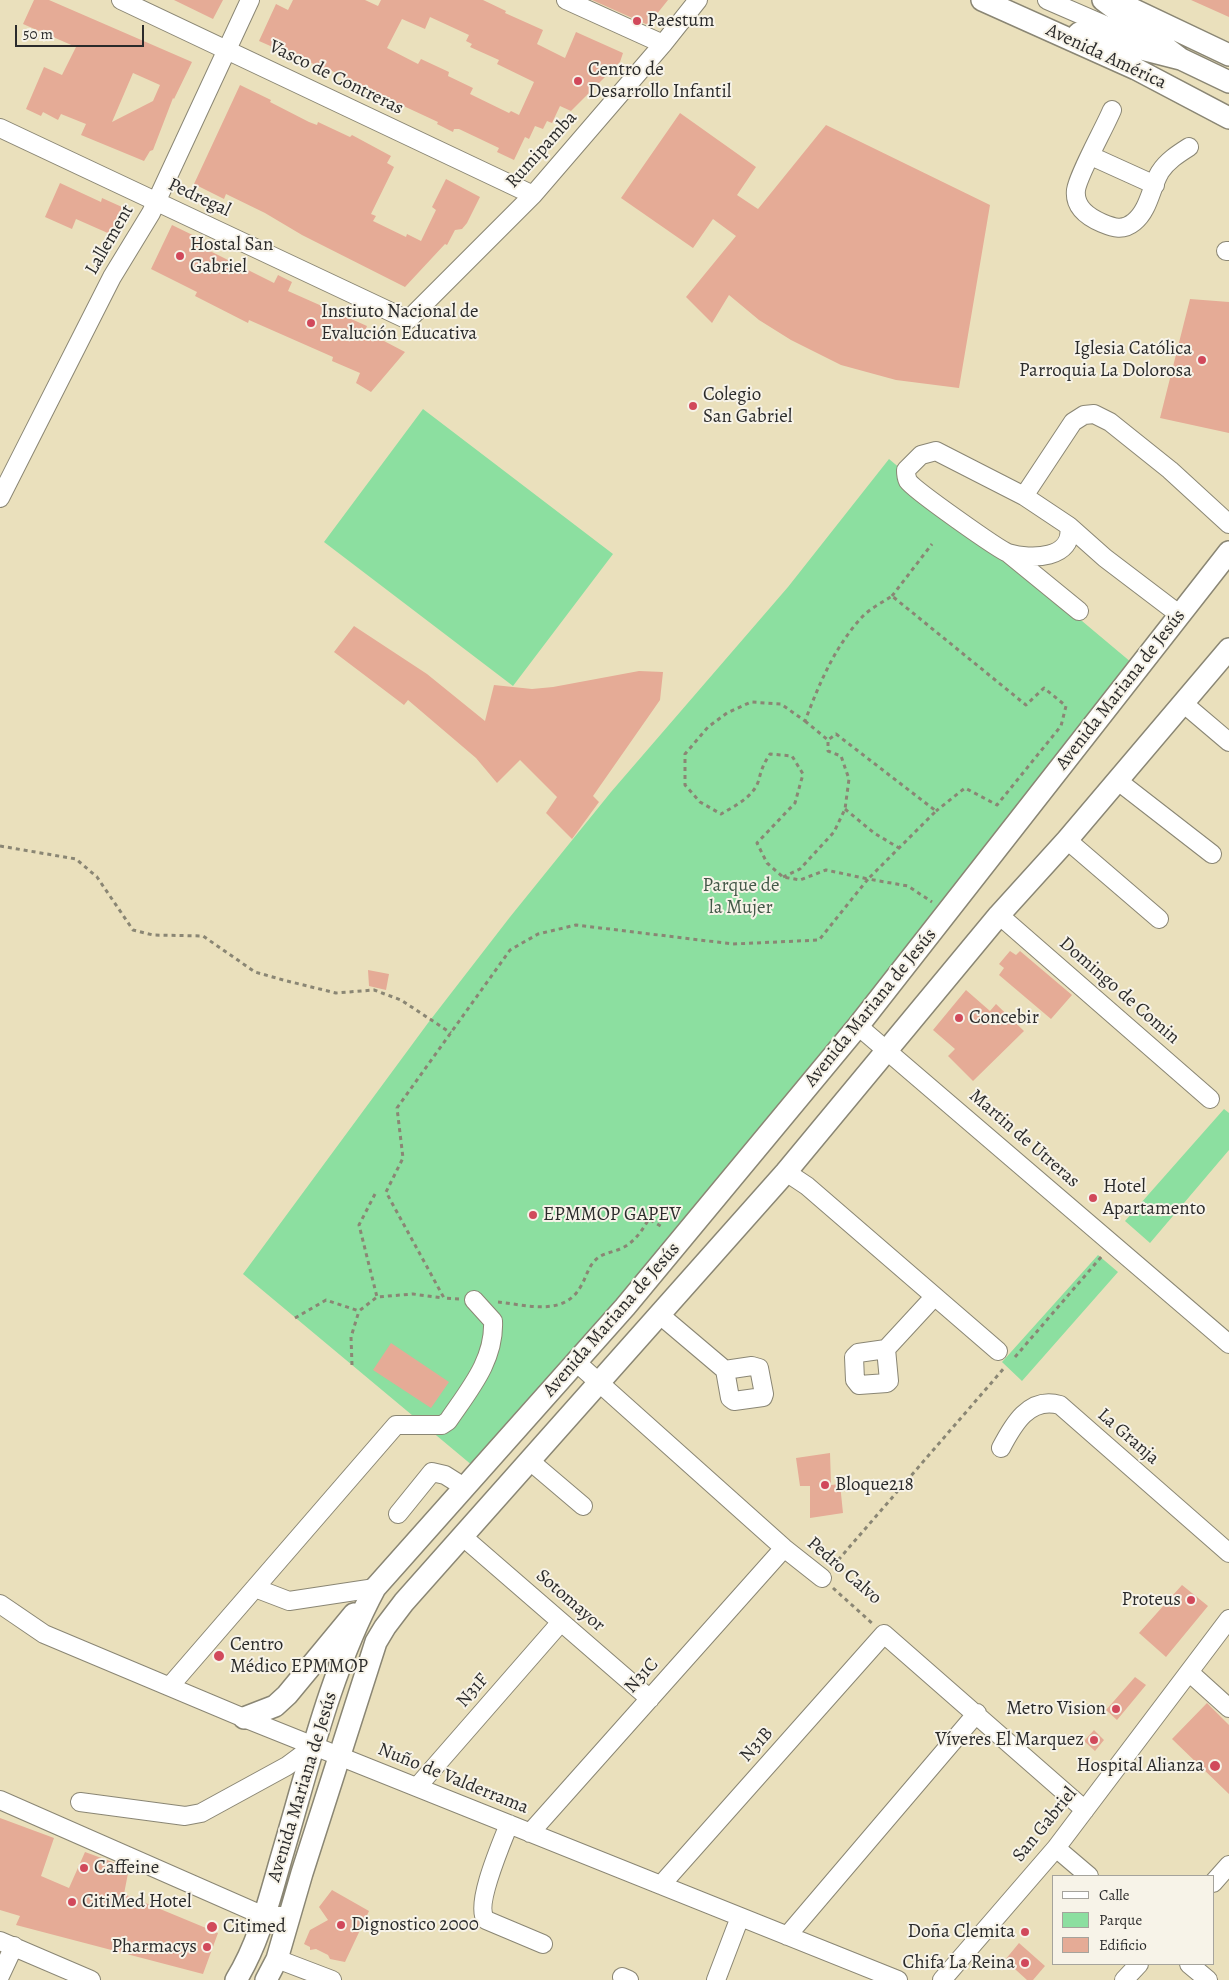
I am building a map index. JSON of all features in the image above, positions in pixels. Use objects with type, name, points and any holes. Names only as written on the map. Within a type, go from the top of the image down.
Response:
[{"type":"main road","name":"Avenida América","points":[[982,0],[1136,69],[1229,118]]},
{"type":"main road","points":[[1103,0],[1181,59]]},
{"type":"main road","points":[[1112,0],[1229,55]]},
{"type":"main road","points":[[1021,18],[1181,59]]},
{"type":"main road","name":"Avenida América","points":[[1181,59],[1229,82]]},
{"type":"main road","name":"Avenida Mariana de Jesús","points":[[236,1980],[252,1950],[264,1916],[314,1746],[354,1627],[375,1588],[625,1307],[858,1026],[1180,615],[1227,559]]},
{"type":"main road","name":"Avenida Mariana de Jesús","points":[[266,1980],[277,1959],[339,1756],[376,1642],[384,1627],[462,1536],[786,1172],[999,915],[1067,840],[1229,649]]},
{"type":"main road","points":[[625,1307],[654,1321]]},
{"type":"main road","points":[[244,1718],[275,1706],[287,1695],[375,1588]]},
{"type":"street","name":"Vasco de Contreras","points":[[121,0],[533,195]]},
{"type":"street","name":"Lallement","points":[[0,498],[112,277],[156,201],[250,0]]},
{"type":"street","points":[[566,0],[663,44]]},
{"type":"street","name":"Rumipamba","points":[[408,320],[533,195],[663,44],[698,0]]},
{"type":"street","points":[[1047,0],[1181,59]]},
{"type":"street","points":[[1065,0],[1181,59]]},
{"type":"street","points":[[1112,110],[1078,184],[1077,200],[1081,210],[1092,218],[1115,228],[1126,228],[1136,221],[1146,205],[1160,172],[1172,158],[1189,147]]},
{"type":"street","name":"Pedregal","points":[[0,128],[408,320]]},
{"type":"street","points":[[1091,156],[1155,185]]},
{"type":"street","points":[[1024,496],[1073,422],[1084,416],[1094,414],[1110,422],[1170,470],[1229,524]]},
{"type":"street","points":[[1079,612],[1008,553],[925,496],[908,481],[906,470],[921,455],[936,451],[949,456],[1024,496],[1069,526],[1105,558],[1180,615]]},
{"type":"street","points":[[1008,553],[1043,556],[1058,553],[1070,539],[1069,526]]},
{"type":"street","points":[[1183,703],[1229,742]]},
{"type":"street","points":[[1118,780],[1212,854]]},
{"type":"street","points":[[1067,840],[1159,919]]},
{"type":"street","name":"Domingo de Comin","points":[[999,915],[1210,1099]]},
{"type":"street","name":"Martin de Utreras","points":[[858,1026],[1229,1344]]},
{"type":"street","points":[[786,1172],[807,1186],[998,1351]]},
{"type":"street","points":[[886,1349],[934,1297]]},
{"type":"street","points":[[170,1686],[396,1425],[442,1425],[448,1421],[489,1356],[494,1338],[494,1321],[474,1300]]},
{"type":"street","points":[[654,1321],[725,1370]]},
{"type":"street","name":"Pedro Calvo","points":[[576,1362],[598,1384],[784,1548],[822,1578]]},
{"type":"street","name":"La Granja","points":[[1001,1448],[1012,1428],[1026,1411],[1042,1404],[1060,1405],[1229,1553]]},
{"type":"street","points":[[530,1461],[583,1506]]},
{"type":"street","points":[[398,1514],[432,1472],[445,1475],[464,1487]]},
{"type":"street","name":"Sotomayor","points":[[462,1536],[650,1699]]},
{"type":"street","name":"N31C","points":[[530,1833],[784,1548]]},
{"type":"street","points":[[255,1588],[289,1601],[375,1588]]},
{"type":"street","name":"Nuño de Valderrama","points":[[0,1604],[44,1634],[244,1718],[898,1980]]},
{"type":"street","name":"San Gabriel","points":[[942,1980],[1056,1848],[1229,1619]]},
{"type":"street","name":"N31F","points":[[417,1787],[561,1622]]},
{"type":"street","name":"Pedro Calvo","points":[[884,1634],[977,1713],[1084,1810]]},
{"type":"street","name":"N31B","points":[[661,1885],[884,1634]]},
{"type":"street","points":[[1189,1672],[1229,1708]]},
{"type":"street","points":[[787,1936],[977,1713]]},
{"type":"street","points":[[80,1802],[185,1816],[201,1813],[287,1766],[314,1746]]},
{"type":"street","points":[[0,1800],[264,1916],[290,1916]]},
{"type":"street","points":[[509,1824],[482,1902],[483,1916],[486,1920],[543,1944]]},
{"type":"street","points":[[1056,1848],[1087,1875]]},
{"type":"street","points":[[1214,1882],[1229,1865]]},
{"type":"street","points":[[716,1980],[740,1917]]},
{"type":"street","points":[[0,1976],[7,1943],[81,1978]]},
{"type":"street","points":[[277,1959],[332,1980]]},
{"type":"street","points":[[1124,1980],[1138,1965]]},
{"type":"street","points":[[1190,1965],[1208,1980]]},
{"type":"path","points":[[806,721],[820,682],[836,652],[864,615],[892,596],[932,544]]},
{"type":"path","points":[[444,1298],[386,1192],[403,1158],[397,1108],[510,950],[538,934],[576,925],[733,944],[819,940],[868,879],[936,811],[965,788],[997,805],[1061,726],[1066,706],[1044,688],[1026,705],[892,596]]},
{"type":"path","points":[[783,876],[800,869],[834,832],[845,809],[848,779],[841,756],[828,751],[828,740],[806,721],[781,704],[751,702],[727,713],[708,727],[686,754],[685,785],[700,802],[721,814],[744,800],[759,780],[759,772],[770,754],[792,756],[803,774],[795,803],[758,843],[767,863],[783,876],[800,880],[826,870],[908,886],[947,912]]},
{"type":"path","points":[[828,740],[836,734],[936,811]]},
{"type":"path","points":[[845,809],[874,833],[899,849]]},
{"type":"path","points":[[0,846],[76,859],[97,877],[132,930],[153,935],[203,936],[255,972],[287,981],[336,993],[374,990],[401,1000],[451,1033]]},
{"type":"path","points":[[376,1194],[359,1225],[377,1297]]},
{"type":"path","points":[[352,1365],[351,1337],[359,1312],[377,1297],[413,1294],[554,1307],[572,1300],[582,1286],[591,1264],[600,1255],[621,1248],[636,1239],[649,1219],[664,1228]]},
{"type":"path","points":[[822,1578],[1112,1244]]},
{"type":"path","points":[[295,1318],[326,1300],[359,1312]]},
{"type":"path","name":"Pedro Calvo","points":[[822,1578],[884,1634]]},
{"type":"green space","points":[[423,409],[613,554],[513,686],[324,542]]},
{"type":"green space","name":"Parque de la Mujer","points":[[889,459],[1138,668],[479,1471],[243,1274],[428,1023],[510,917],[611,792],[788,587]]},
{"type":"green space","points":[[1224,1109],[1229,1113],[1229,1150],[1150,1243],[1125,1221]]},
{"type":"green space","points":[[1098,1255],[1118,1272],[1022,1381],[1002,1362]]},
{"type":"building","points":[[34,0],[49,0],[192,62],[173,98],[153,150],[150,151],[144,161],[81,135],[86,124],[61,114],[58,120],[43,112],[41,116],[26,109],[44,67],[62,75],[76,47],[23,24]],"holes":[[[133,73],[160,85],[153,101],[112,122]]]},
{"type":"building","points":[[174,0],[223,0],[213,19]]},
{"type":"building","points":[[293,0],[365,0],[378,6],[381,0],[483,0],[506,11],[505,13],[543,30],[537,44],[565,58],[576,32],[623,53],[620,62],[571,111],[560,106],[552,123],[547,121],[543,129],[535,126],[529,139],[525,137],[514,160],[497,152],[499,148],[459,129],[454,129],[453,132],[437,124],[438,122],[397,103],[395,106],[325,67],[324,69],[259,41],[276,4],[288,10]],"holes":[[[430,17],[469,35],[466,41],[472,44],[470,47],[499,60],[497,64],[534,82],[519,115],[511,111],[509,113],[470,94],[473,88],[448,76],[449,72],[421,59],[418,64],[387,48],[402,19],[425,29]]]},
{"type":"building","name":"Paestum","points":[[592,0],[668,0],[648,25]]},
{"type":"building","points":[[1191,0],[1229,0],[1229,17]]},
{"type":"building","points":[[240,85],[309,122],[317,125],[318,122],[350,137],[352,135],[391,156],[387,163],[394,167],[371,214],[376,216],[373,221],[406,237],[407,234],[421,241],[436,210],[432,207],[446,179],[480,197],[467,223],[462,229],[455,230],[447,245],[445,244],[405,287],[302,235],[265,213],[226,194],[224,199],[194,184]]},
{"type":"building","points":[[680,113],[756,167],[737,195],[758,209],[826,125],[990,205],[959,388],[896,380],[841,365],[791,340],[759,320],[729,295],[712,323],[686,297],[736,236],[713,219],[693,248],[621,198]]},
{"type":"building","points":[[60,183],[101,202],[102,198],[122,207],[110,234],[76,219],[72,229],[45,217]]},
{"type":"building","points":[[172,225],[209,243],[206,249],[274,283],[278,275],[292,282],[288,291],[367,326],[365,331],[405,352],[371,392],[356,383],[360,373],[332,361],[333,357],[249,320],[248,323],[195,296],[197,292],[151,269]]},
{"type":"building","name":"Iglesia Católica Parroquia La Dolorosa","points":[[1190,299],[1229,302],[1229,433],[1160,418]]},
{"type":"building","points":[[354,626],[427,674],[485,721],[494,685],[532,689],[553,687],[639,671],[663,672],[660,700],[593,796],[599,802],[572,839],[546,813],[557,797],[520,760],[497,783],[476,758],[408,700],[404,705],[334,652]]},
{"type":"building","points":[[1010,951],[1016,955],[1020,951],[1072,995],[1051,1019],[999,975],[1004,968],[999,964]]},
{"type":"building","points":[[368,970],[389,974],[386,990],[369,986]]},
{"type":"building","points":[[966,990],[990,1011],[996,1004],[1024,1031],[973,1081],[948,1056],[955,1049],[933,1030]]},
{"type":"building","points":[[391,1343],[449,1382],[431,1408],[373,1370]]},
{"type":"building","name":"Bloque218","points":[[830,1453],[831,1485],[840,1484],[843,1513],[810,1518],[810,1486],[800,1486],[796,1458]]},
{"type":"building","points":[[1182,1585],[1208,1606],[1166,1657],[1139,1633]]},
{"type":"building","points":[[1135,1677],[1146,1685],[1117,1720],[1106,1710]]},
{"type":"building","name":"Hospital Alianza","points":[[1207,1703],[1229,1725],[1229,1794],[1172,1739]]},
{"type":"building","name":"Víveres El Marquez","points":[[1094,1730],[1104,1740],[1095,1751],[1084,1741]]},
{"type":"building","name":"CitiMed Hotel","points":[[0,1818],[54,1838],[41,1876],[69,1888],[85,1852],[129,1868],[124,1894],[218,1933],[203,1974],[16,1925],[20,1916],[0,1910]]},
{"type":"building","name":"Dignostico 2000","points":[[332,1890],[369,1911],[345,1962],[330,1959],[328,1955],[316,1949],[310,1950],[310,1947],[304,1944],[310,1930],[328,1920],[319,1907]]},
{"type":"building","name":"Chifa La Reina","points":[[1019,1943],[1045,1966],[1033,1980],[1027,1980],[1005,1960]]},
{"type":"place","name":"Paestum","points":[[637,21]]},
{"type":"place","name":"Centro de Desarrollo Infantil","points":[[578,81]]},
{"type":"place","name":"Hostal San Gabriel","points":[[180,256]]},
{"type":"place","name":"Instiuto Nacional de Evalución Educativa","points":[[311,323]]},
{"type":"place","name":"Iglesia Católica Parroquia La Dolorosa","points":[[1202,360]]},
{"type":"place","name":"Colegio San Gabriel","points":[[693,406]]},
{"type":"place","name":"Concebir","points":[[959,1018]]},
{"type":"place","name":"Hotel Apartamento","points":[[1093,1198]]},
{"type":"place","name":"EPMMOP GAPEV","points":[[533,1215]]},
{"type":"place","name":"Bloque218","points":[[825,1485]]},
{"type":"place","name":"Proteus","points":[[1191,1600]]},
{"type":"place","name":"Centro Médico EPMMOP","points":[[219,1656]]},
{"type":"place","name":"Metro Vision","points":[[1116,1709]]},
{"type":"place","name":"Víveres El Marquez","points":[[1094,1740]]},
{"type":"place","name":"Hospital Alianza","points":[[1215,1766]]},
{"type":"place","name":"Caffeine","points":[[84,1868]]},
{"type":"place","name":"CitiMed Hotel","points":[[72,1902]]},
{"type":"place","name":"Dignostico 2000","points":[[341,1925]]},
{"type":"place","name":"Citimed","points":[[212,1927]]},
{"type":"place","name":"Doña Clemita","points":[[1025,1932]]},
{"type":"place","name":"Pharmacys","points":[[207,1947]]},
{"type":"place","name":"Chifa La Reina","points":[[1025,1963]]}]
